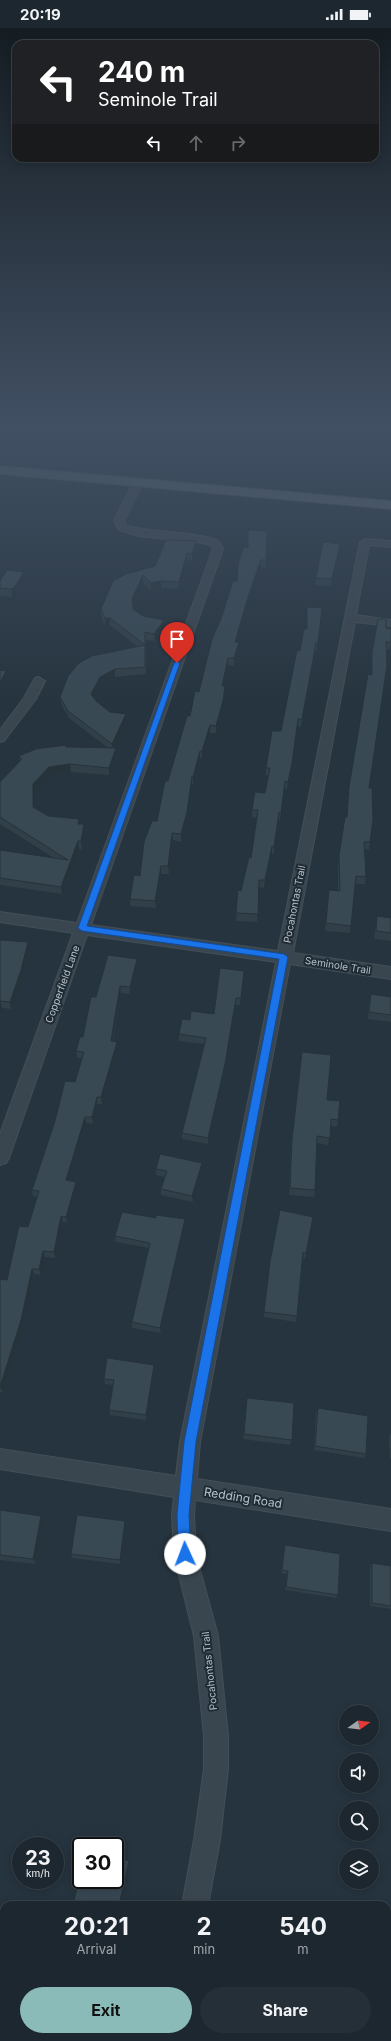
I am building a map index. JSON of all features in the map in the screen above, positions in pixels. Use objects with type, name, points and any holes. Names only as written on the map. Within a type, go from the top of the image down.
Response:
[{"type":"street","name":"Copperfield Lane","points":[[0,1158],[218,549],[214,543],[204,540],[131,531],[123,528],[120,521],[121,519]]},
{"type":"street","name":"Pocahontas Trail","points":[[196,1901],[207,1840],[216,1769],[216,1736],[206,1636],[185,1554],[183,1515],[190,1442],[364,542],[391,544]]},
{"type":"street","points":[[350,618],[391,623]]},
{"type":"street","points":[[0,738],[30,699],[40,681]]},
{"type":"street","name":"Seminole Trail","points":[[0,917],[391,973]]},
{"type":"street","name":"Redding Road","points":[[0,1459],[391,1520]]},
{"type":"building","points":[[248,530],[267,531],[266,560],[261,560],[248,597],[235,642],[239,642],[234,658],[228,658],[222,686],[225,686],[223,701],[216,726],[210,725],[202,751],[200,751],[193,777],[192,776],[187,812],[181,834],[172,833],[168,866],[161,866],[155,901],[130,899],[134,875],[140,876],[144,842],[152,821],[157,821],[165,781],[168,781],[187,716],[190,716],[195,691],[199,692],[212,639],[221,619],[233,581],[237,581],[238,564],[244,547],[248,548]]},
{"type":"building","points":[[166,540],[196,541],[192,554],[187,553],[179,582],[161,581],[151,583],[143,575],[132,599],[133,609],[143,616],[164,620],[154,634],[145,632],[145,645],[110,618],[105,618],[101,609],[113,581],[126,574],[155,566]]},
{"type":"building","points":[[323,542],[340,544],[332,579],[316,578]]},
{"type":"building","points":[[7,570],[24,572],[14,588],[11,589],[0,588],[0,581]]},
{"type":"building","points":[[307,607],[322,608],[318,643],[316,643],[302,719],[298,719],[292,763],[288,782],[285,781],[281,813],[279,812],[274,847],[272,846],[265,880],[259,880],[258,914],[236,913],[238,890],[241,891],[249,857],[251,858],[258,810],[252,810],[255,792],[265,793],[270,768],[266,768],[272,731],[281,731],[297,650],[300,651],[304,629],[307,629]]},
{"type":"building","points":[[378,619],[386,619],[386,628],[391,629],[391,642],[386,642],[387,665],[369,788],[372,788],[373,820],[370,842],[364,842],[366,877],[356,876],[351,926],[326,923],[329,890],[340,891],[339,856],[345,817],[347,817],[349,787],[368,674],[372,675],[372,653]]},
{"type":"building","points":[[145,645],[145,667],[115,669],[100,677],[91,694],[96,701],[110,712],[126,714],[112,744],[68,711],[60,697],[68,676],[79,663],[92,656]]},
{"type":"building","points":[[0,670],[6,671],[0,683]]},
{"type":"building","points":[[66,745],[66,747],[116,748],[109,768],[70,764],[49,767],[33,784],[33,807],[48,816],[79,819],[78,824],[84,824],[81,841],[78,841],[61,887],[0,878],[0,850],[68,860],[0,817],[0,782],[22,759],[19,756],[36,749]]},
{"type":"building","points":[[377,916],[391,918],[391,933],[376,931]]},
{"type":"building","points":[[0,940],[28,942],[21,970],[10,1002],[0,1001]]},
{"type":"building","points":[[108,955],[137,959],[130,987],[120,986],[111,1041],[117,1042],[101,1097],[97,1097],[92,1117],[85,1117],[66,1180],[76,1182],[66,1217],[61,1216],[54,1252],[43,1251],[39,1269],[32,1269],[21,1320],[0,1387],[0,1279],[7,1280],[19,1226],[28,1227],[39,1191],[32,1190],[55,1121],[65,1081],[75,1082],[84,1052],[76,1051],[80,1037],[83,1037],[91,997],[96,997]]},
{"type":"building","points":[[220,968],[244,971],[241,998],[236,998],[225,1064],[208,1138],[182,1133],[206,1038],[179,1034],[182,1019],[190,1020],[191,1011],[214,1014]]},
{"type":"building","points":[[371,994],[391,997],[391,1015],[369,1012]]},
{"type":"building","points":[[302,1052],[331,1055],[327,1100],[340,1101],[338,1120],[331,1119],[330,1138],[317,1136],[315,1190],[290,1188],[292,1140]]},
{"type":"building","points":[[160,1154],[202,1163],[192,1196],[161,1189],[167,1171],[156,1169]]},
{"type":"building","points":[[280,1210],[313,1217],[306,1253],[303,1252],[297,1316],[264,1312],[270,1262]]},
{"type":"building","points":[[122,1212],[156,1218],[156,1215],[185,1219],[160,1328],[132,1322],[150,1243],[115,1236]]},
{"type":"building","points":[[107,1358],[154,1365],[146,1415],[109,1410],[114,1380],[104,1379]]},
{"type":"building","points":[[247,1398],[294,1403],[292,1440],[244,1434]]},
{"type":"building","points":[[318,1408],[368,1416],[366,1454],[315,1446]]},
{"type":"building","points":[[0,1510],[41,1516],[33,1559],[0,1555]]},
{"type":"building","points":[[77,1515],[125,1521],[120,1560],[71,1554]]},
{"type":"building","points":[[285,1545],[340,1554],[338,1595],[286,1587],[288,1571],[282,1570]]},
{"type":"building","points":[[372,1563],[391,1566],[391,1606],[372,1603]]},
{"type":"building","points":[[124,1860],[129,1861],[124,1883]]},
{"type":"building","points":[[77,1889],[123,1889],[120,1901],[74,1901]]},
{"type":"route","points":[[177,663],[82,928],[284,957],[190,1442],[183,1515],[185,1554]]}]
